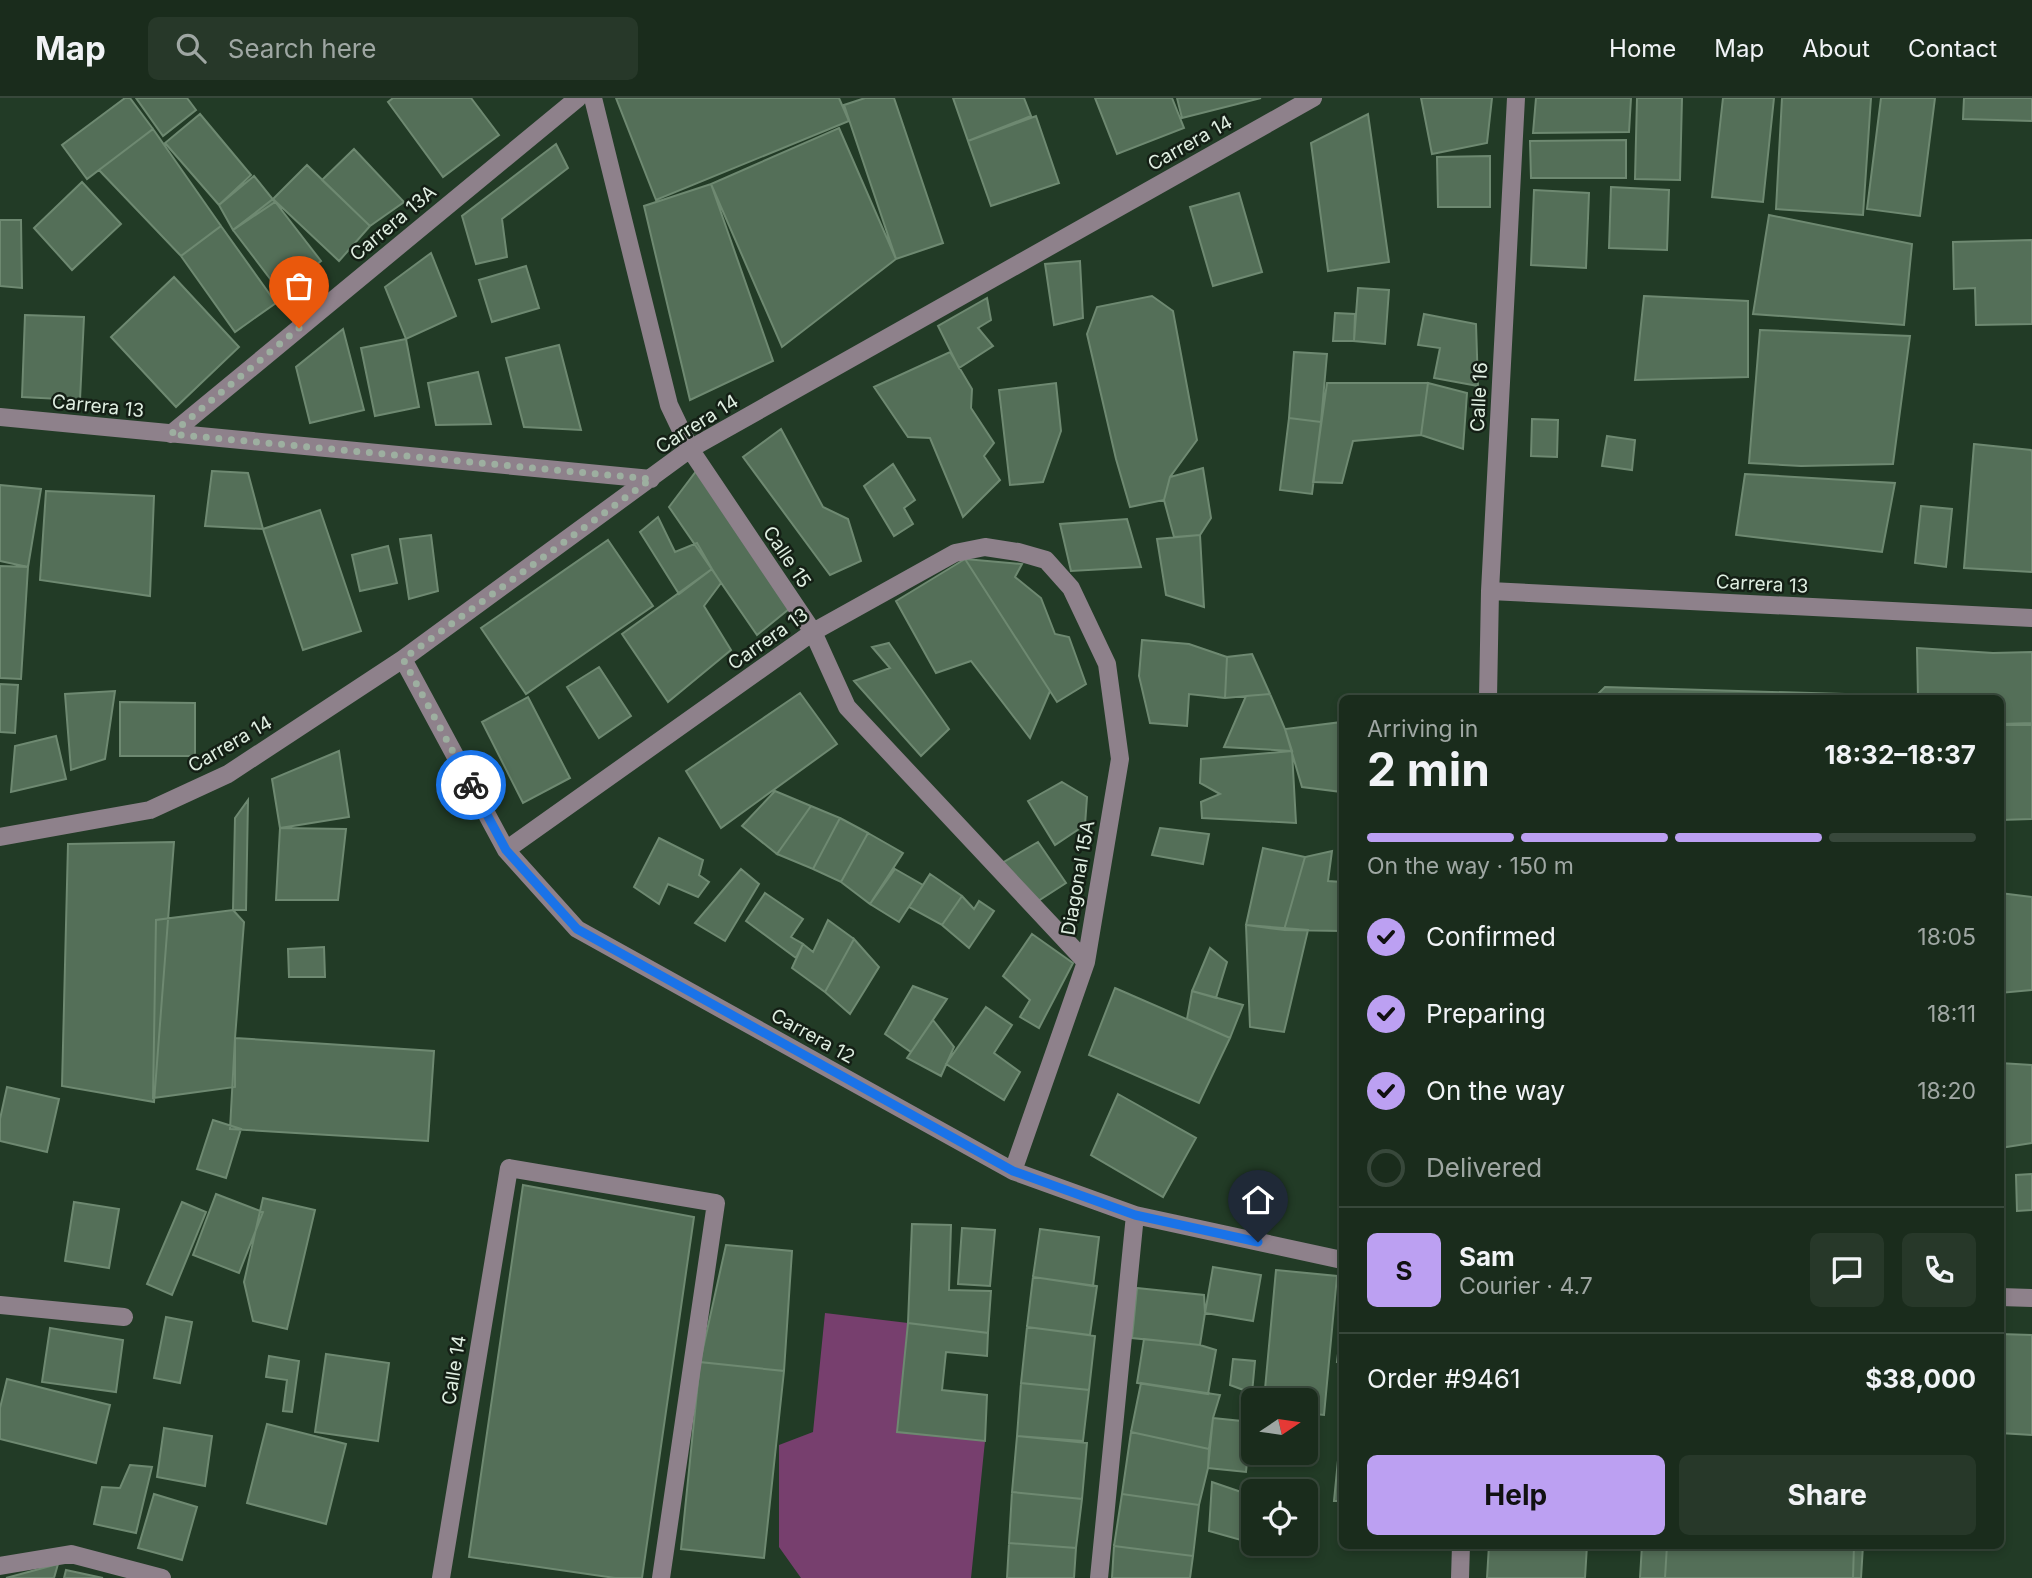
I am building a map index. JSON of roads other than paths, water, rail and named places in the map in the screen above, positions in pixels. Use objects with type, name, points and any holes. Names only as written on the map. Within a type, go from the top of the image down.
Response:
[{"type":"street","name":"Carrera 13A","points":[[171,434],[578,98]]},
{"type":"street","name":"Calle 15","points":[[593,98],[669,405],[690,449],[813,632],[847,707],[1086,962]]},
{"type":"street","name":"Carrera 14","points":[[0,837],[150,810],[228,774],[403,659],[690,449],[1313,98]]},
{"type":"street","name":"Calle 16","points":[[1488,695],[1490,591],[1516,98]]},
{"type":"street","name":"Carrera 13","points":[[0,417],[651,479]]},
{"type":"street","name":"Carrera 13","points":[[506,850],[813,632],[955,553],[985,547],[1018,552],[1046,561],[1071,589]]},
{"type":"street","name":"Diagonal 15A","points":[[1013,1171],[1086,962],[1120,759],[1107,664],[1071,589]]},
{"type":"street","name":"Carrera 13","points":[[1490,591],[2032,618]]},
{"type":"street","name":"Carrera 12","points":[[403,659],[506,850],[577,929],[1013,1171],[1135,1215],[1339,1259]]},
{"type":"street","name":"Calle 14","points":[[441,1578],[509,1168],[716,1203],[661,1578]]},
{"type":"street","points":[[1099,1578],[1135,1215]]},
{"type":"street","points":[[2004,1297],[2032,1298]]},
{"type":"street","points":[[0,1305],[124,1317]]},
{"type":"street","points":[[1460,1578],[1461,1549]]},
{"type":"street","points":[[0,1566],[71,1554],[162,1578]]}]
